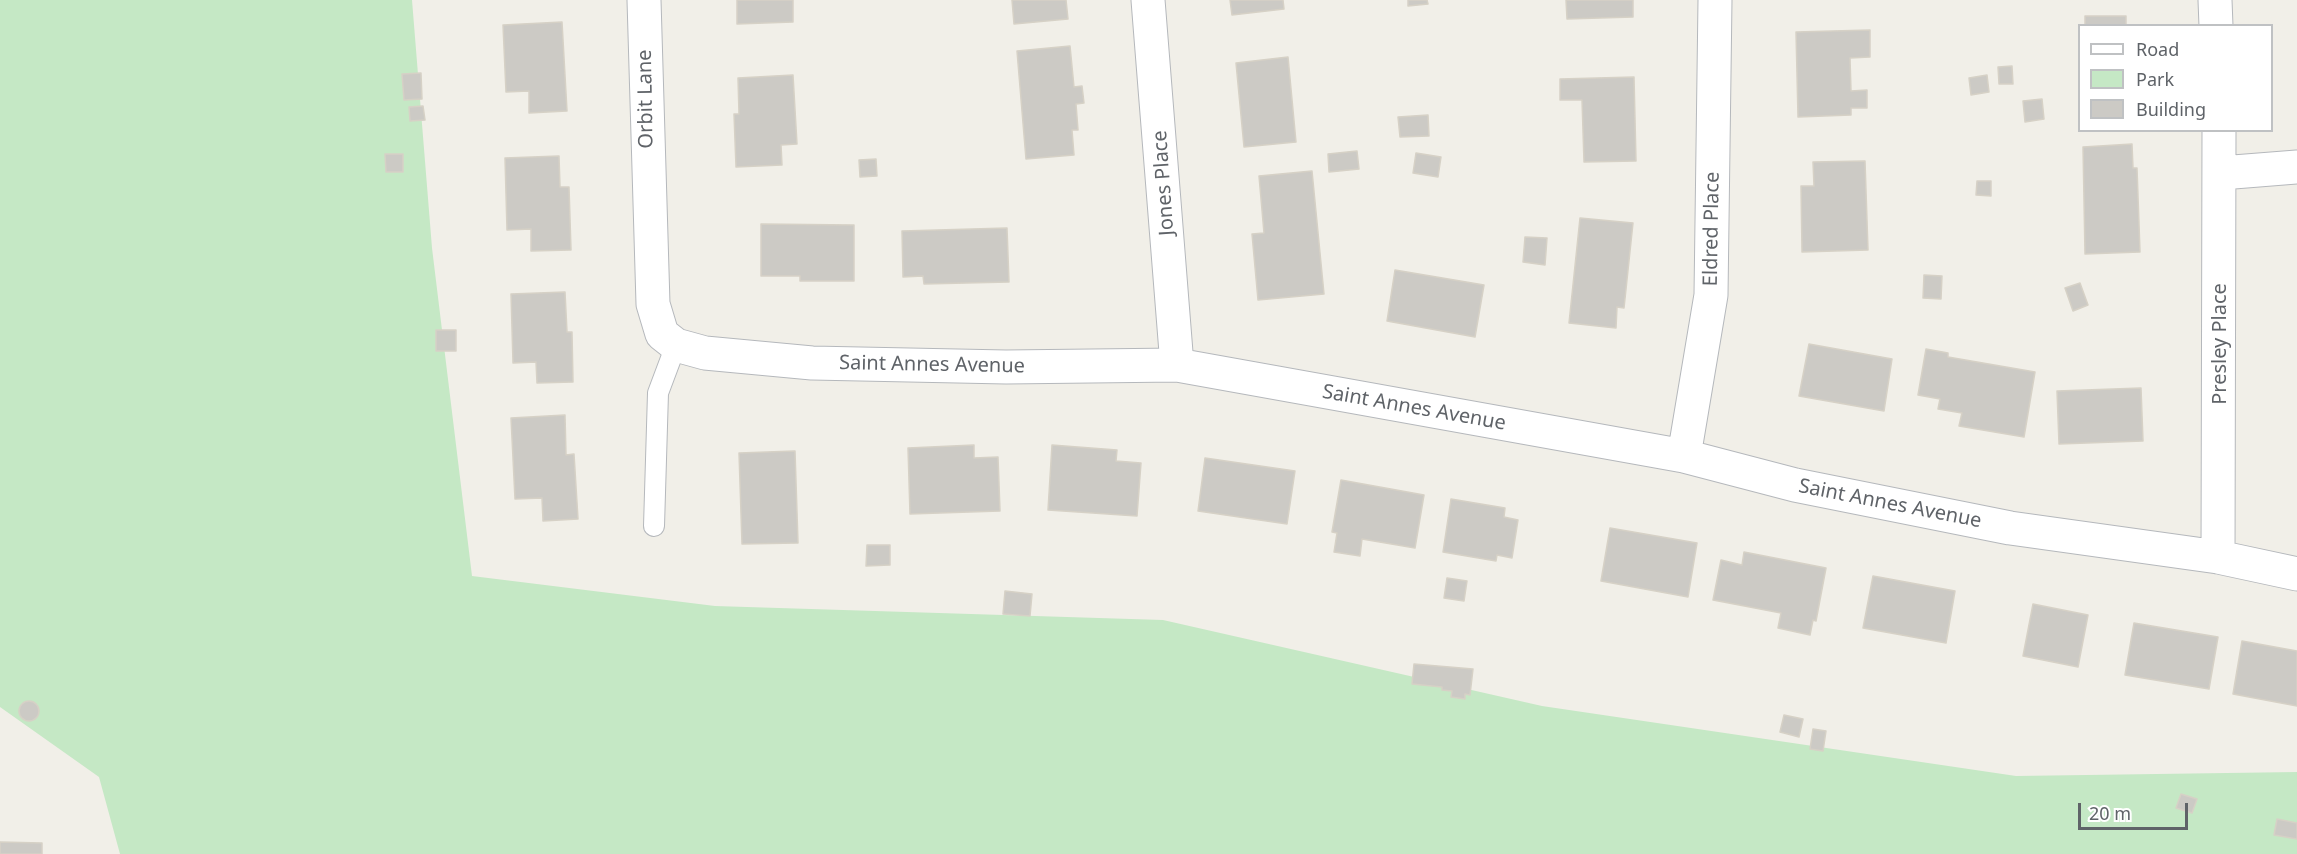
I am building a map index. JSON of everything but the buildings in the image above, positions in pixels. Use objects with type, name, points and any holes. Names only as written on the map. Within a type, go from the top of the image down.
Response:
[{"type":"street","name":"Orbit Lane","points":[[644,0],[648,198],[653,304],[662,334],[676,345]]},
{"type":"street","name":"Jones Place","points":[[1148,0],[1177,365]]},
{"type":"street","name":"Eldred Place","points":[[1684,456],[1711,296],[1715,0]]},
{"type":"street","points":[[2215,0],[2216,24]]},
{"type":"street","name":"Presley Place","points":[[2218,557],[2221,173],[2219,132]]},
{"type":"street","points":[[2221,173],[2297,167]]},
{"type":"street","name":"Saint Annes Avenue","points":[[676,345],[705,353],[812,363],[1006,367],[1177,365],[1684,456],[1795,486],[2010,528],[2218,557],[2297,574]]},
{"type":"lane","points":[[654,526],[658,393],[676,345]]},
{"type":"green space","points":[[0,0],[412,0],[432,248],[472,576],[715,606],[1163,620],[1542,706],[2016,776],[2297,772],[2297,854],[120,854],[99,777],[0,707]]}]
